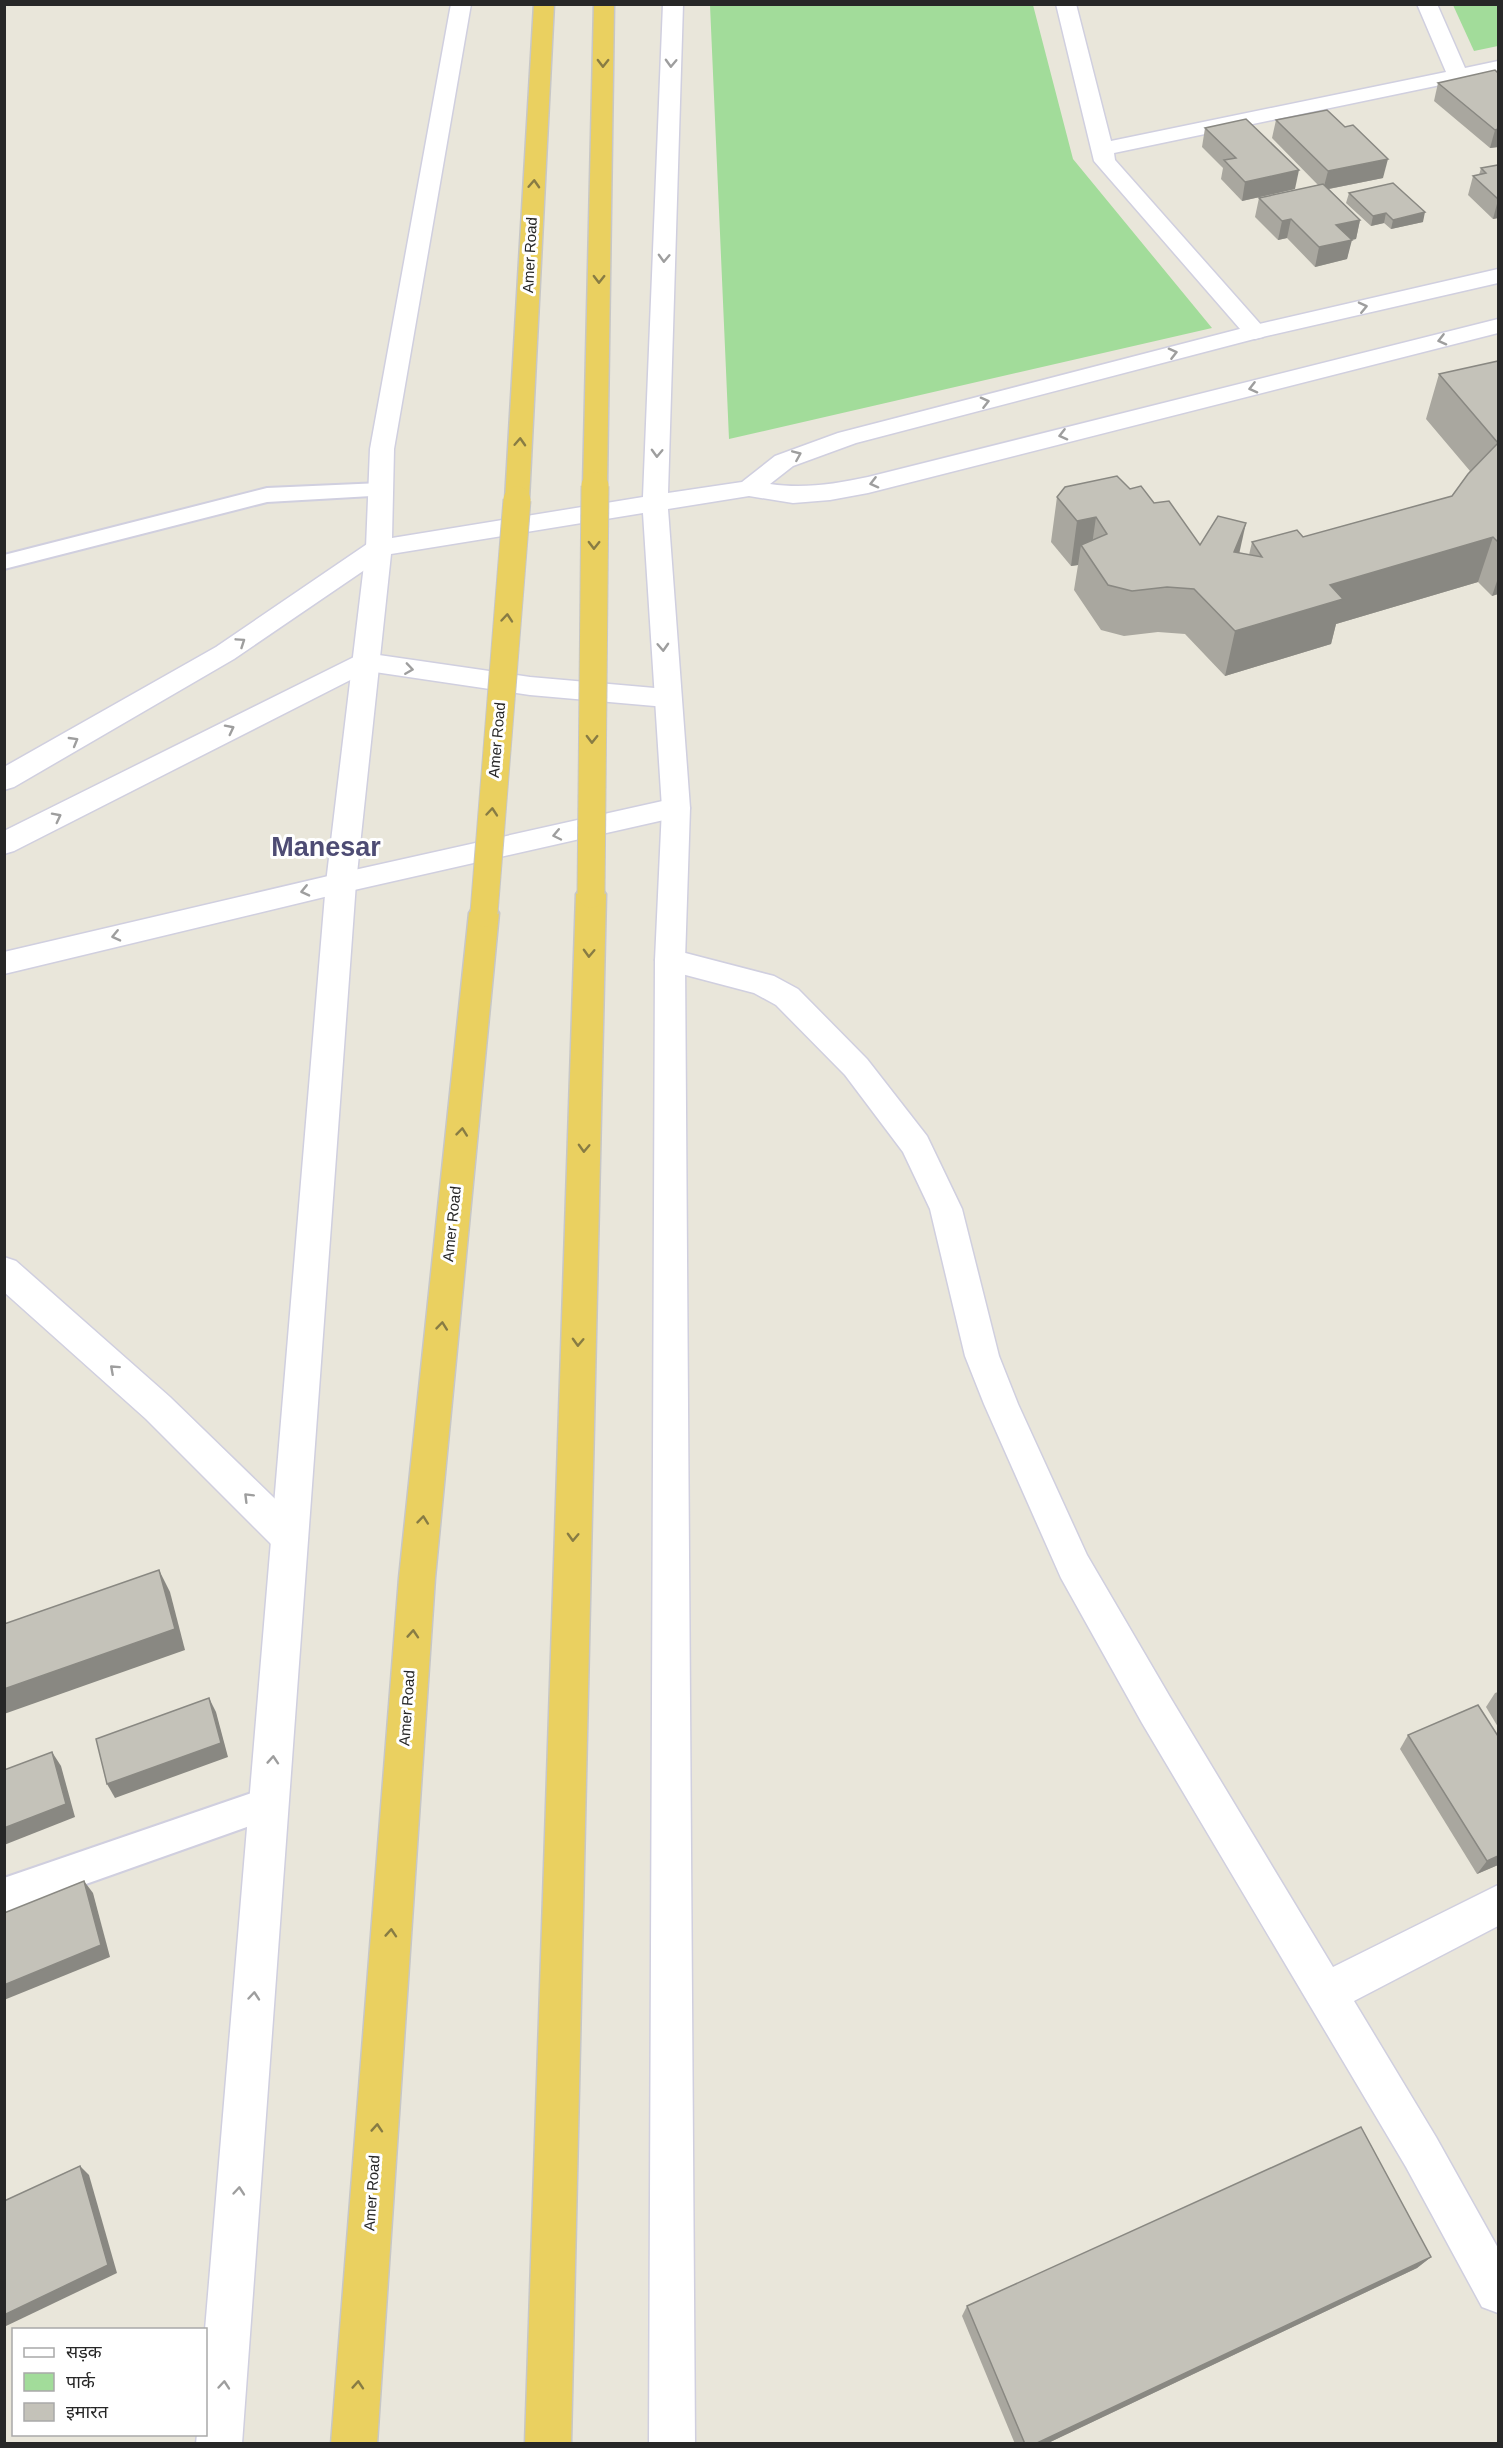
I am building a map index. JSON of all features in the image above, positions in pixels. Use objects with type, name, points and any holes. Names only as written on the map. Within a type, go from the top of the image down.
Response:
[{"type":"highway","name":"Amer Road","points":[[354,2444],[417,1578],[483,913],[517,500],[544,4]]},
{"type":"highway","points":[[548,2444],[591,894],[595,486],[604,4]]},
{"type":"street","points":[[219,2444],[340,883],[379,548],[382,449],[461,4]]},
{"type":"street","points":[[672,2444],[669,960],[676,808],[666,698],[655,521],[674,4]]},
{"type":"street","points":[[1066,4],[1105,160],[1255,332]]},
{"type":"street","points":[[1427,4],[1458,76]]},
{"type":"street","points":[[1103,149],[1498,67]]},
{"type":"street","points":[[750,488],[784,461],[847,438],[1255,332],[1498,276]]},
{"type":"street","points":[[4,780],[225,653],[379,548],[750,488],[793,495],[830,492],[868,485],[1498,326]]},
{"type":"street","points":[[4,844],[365,662],[530,686],[666,698]]},
{"type":"street","points":[[4,963],[340,883],[676,808]]},
{"type":"street","points":[[669,960],[763,984],[787,997],[856,1067],[916,1145],[946,1209],[982,1356],[1001,1404],[1074,1566],[1162,1720],[1420,2152],[1498,2291]]},
{"type":"street","points":[[4,1271],[158,1408],[290,1538]]},
{"type":"street","points":[[1326,1993],[1498,1905]]},
{"type":"lane","points":[[4,562],[267,495],[381,490]]},
{"type":"lane","points":[[4,1896],[269,1803]]},
{"type":"green space","points":[[710,5],[1033,5],[1073,159],[1212,328],[729,439]]},
{"type":"green space","points":[[1453,5],[1498,5],[1498,46],[1474,51]]},
{"type":"building","points":[[1495,70],[1498,73],[1498,129],[1495,130],[1438,83]]},
{"type":"building","points":[[1327,110],[1345,127],[1353,125],[1388,159],[1328,171],[1276,120]]},
{"type":"building","points":[[1246,119],[1299,170],[1245,182],[1224,160],[1236,158],[1205,128]]},
{"type":"building","points":[[1498,165],[1498,199],[1473,176],[1486,173],[1481,168]]},
{"type":"building","points":[[1393,183],[1425,212],[1393,220],[1386,213],[1373,216],[1349,193]]},
{"type":"building","points":[[1323,184],[1360,220],[1336,225],[1352,240],[1319,247],[1291,219],[1282,221],[1259,198]]},
{"type":"building","points":[[1498,361],[1498,443],[1439,374]]},
{"type":"building","points":[[1498,443],[1498,542],[1493,537],[1330,585],[1343,599],[1235,631],[1194,589],[1167,587],[1132,591],[1108,585],[1081,545],[1107,534],[1096,517],[1077,521],[1057,497],[1065,487],[1117,476],[1130,489],[1141,486],[1154,503],[1169,501],[1200,545],[1218,516],[1246,523],[1234,552],[1262,557],[1252,542],[1297,530],[1303,537],[1452,496],[1468,474]]},
{"type":"building","points":[[159,1570],[175,1629],[4,1689],[4,1624]]},
{"type":"building","points":[[209,1698],[221,1743],[107,1784],[96,1739]]},
{"type":"building","points":[[1478,1705],[1498,1736],[1498,1856],[1487,1861],[1408,1735]]},
{"type":"building","points":[[52,1752],[66,1804],[4,1828],[4,1770]]},
{"type":"building","points":[[84,1881],[101,1945],[4,1985],[4,1913]]},
{"type":"building","points":[[1361,2127],[1431,2257],[1035,2444],[1025,2444],[967,2306]]},
{"type":"building","points":[[80,2166],[108,2265],[4,2315],[4,2201]]},
{"type":"district","name":"Manesar","points":[[326,847]]}]
